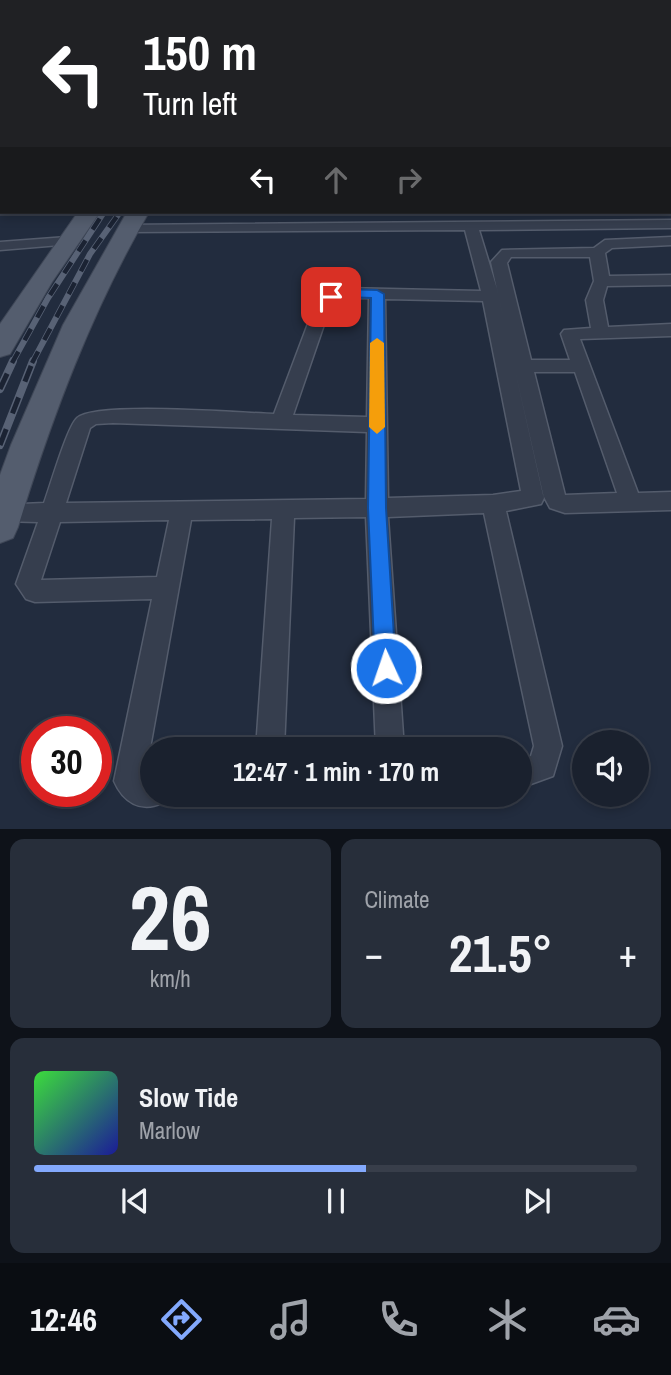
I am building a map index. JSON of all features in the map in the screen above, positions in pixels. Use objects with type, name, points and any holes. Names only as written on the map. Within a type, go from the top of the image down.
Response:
[{"type":"main road","points":[[0,346],[67,241],[87,214]]},
{"type":"main road","points":[[2,520],[41,408],[77,321],[133,220]]},
{"type":"street","points":[[253,230],[257,214]]},
{"type":"street","points":[[133,220],[253,230],[558,219],[597,225],[671,224]]},
{"type":"street","points":[[2,520],[50,513],[493,505],[533,498],[490,296],[464,222]]},
{"type":"street","points":[[597,225],[602,281],[594,290],[593,298],[601,333]]},
{"type":"street","points":[[0,246],[67,241]]},
{"type":"street","points":[[671,241],[507,253],[500,259],[523,366],[558,502],[671,501]]},
{"type":"street","points":[[602,281],[671,280]]},
{"type":"street","points":[[281,422],[324,304],[331,297],[343,293],[490,296]]},
{"type":"street","points":[[377,294],[377,508],[389,737]]},
{"type":"street","points":[[631,502],[570,334],[671,330]]},
{"type":"street","points":[[523,366],[581,366]]},
{"type":"street","points":[[165,588],[34,591],[28,584],[76,434],[82,424],[92,417],[377,425]]},
{"type":"street","points":[[493,505],[548,746],[543,766],[532,770]]},
{"type":"street","points":[[271,737],[283,510]]},
{"type":"street","points":[[140,792],[130,781],[165,588],[182,511]]},
{"type":"railway","points":[[12,362],[48,298],[103,214]]},
{"type":"railway","points":[[33,361],[90,254],[119,214]]},
{"type":"railway","points":[[0,445],[33,361]]},
{"type":"railway","points":[[0,389],[12,362]]},
{"type":"slow traffic","points":[[377,343],[377,427]]},
{"type":"route","points":[[331,297],[343,293],[377,294],[377,508],[386,668]]}]
